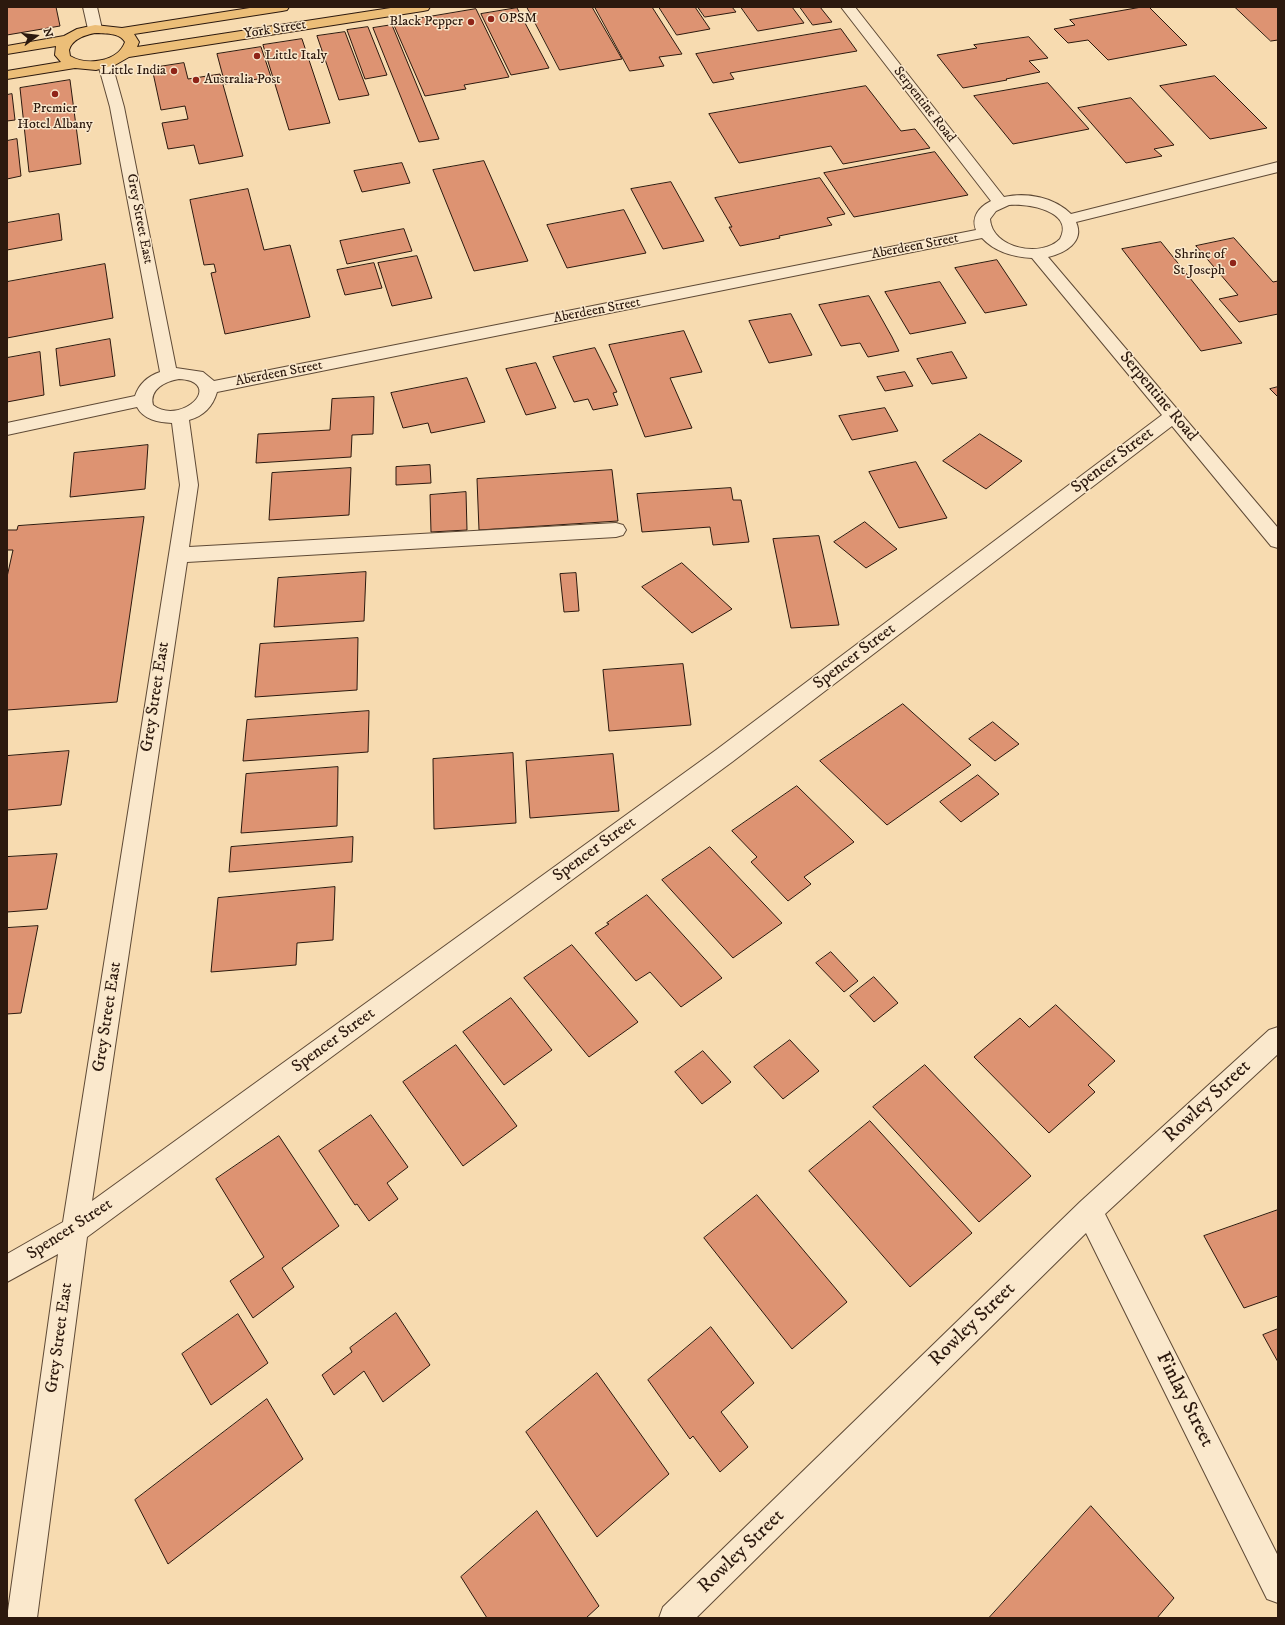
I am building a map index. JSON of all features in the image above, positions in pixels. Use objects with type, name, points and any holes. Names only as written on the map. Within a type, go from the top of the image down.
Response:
[{"type":"main road","name":"York Street","points":[[95,29],[110,29],[122,32],[282,7]]},
{"type":"main road","name":"York Street","points":[[74,64],[83,66],[105,64],[117,60],[127,54],[423,7]]},
{"type":"main road","points":[[7,50],[67,40],[79,33],[95,29]]},
{"type":"main road","points":[[122,32],[129,36],[132,41],[131,47],[127,54]]},
{"type":"main road","points":[[67,40],[62,47],[61,54],[65,60],[74,64]]},
{"type":"main road","points":[[7,75],[74,64]]},
{"type":"street","points":[[90,7],[95,29]]},
{"type":"street","name":"Serpentine Road","points":[[848,7],[1000,203]]},
{"type":"street","name":"Grey Street East","points":[[105,64],[120,123],[169,375]]},
{"type":"street","points":[[1068,219],[1278,167]]},
{"type":"street","points":[[1016,200],[1031,200],[1046,204],[1059,211],[1068,219],[1072,229],[1070,238],[1064,246],[1052,251],[1037,254],[1022,253],[994,242],[985,233],[982,225],[983,216],[989,208],[1000,203],[1016,200]]},
{"type":"street","name":"Aberdeen Street","points":[[209,388],[985,233]]},
{"type":"street","name":"Serpentine Road","points":[[1037,254],[1278,541]]},
{"type":"street","points":[[179,373],[191,374],[200,377],[206,382],[209,388],[209,395],[202,405],[190,413],[180,417],[168,418],[150,412],[144,407],[142,400],[144,392],[149,385],[158,379],[169,375],[179,373]]},
{"type":"street","points":[[7,428],[142,400]]},
{"type":"street","name":"Spencer Street","points":[[7,1269],[75,1230],[724,756],[1173,416]]},
{"type":"street","name":"Grey Street East","points":[[22,1618],[75,1230],[188,485],[180,417]]},
{"type":"street","points":[[178,555],[616,530]]},
{"type":"street","name":"Rowley Street","points":[[674,1618],[1089,1211],[1278,1038]]},
{"type":"street","name":"Finlay Street","points":[[1089,1211],[1278,1588]]},
{"type":"building","points":[[7,7],[56,7],[60,26],[7,35]]},
{"type":"building","points":[[527,7],[592,7],[622,59],[560,70]]},
{"type":"building","points":[[595,7],[652,7],[682,54],[659,57],[664,66],[630,71]]},
{"type":"building","points":[[659,7],[695,7],[710,29],[677,35]]},
{"type":"building","points":[[698,7],[732,7],[736,12],[705,17]]},
{"type":"building","points":[[741,7],[792,7],[804,23],[758,31]]},
{"type":"building","points":[[800,7],[820,7],[832,22],[813,25]]},
{"type":"building","points":[[1149,7],[1187,45],[1108,60],[1088,40],[1068,43],[1054,29],[1075,25],[1070,20]]},
{"type":"building","points":[[1235,7],[1278,7],[1278,40],[1271,41]]},
{"type":"building","points":[[517,8],[549,68],[511,75],[481,14]]},
{"type":"building","points":[[476,9],[509,77],[464,85],[466,89],[425,96],[393,23]]},
{"type":"building","points":[[392,25],[439,139],[419,142],[373,28]]},
{"type":"building","points":[[368,27],[387,75],[365,79],[347,30]]},
{"type":"building","points":[[841,29],[857,51],[730,73],[734,79],[713,83],[696,54]]},
{"type":"building","points":[[345,32],[369,95],[339,100],[317,36]]},
{"type":"building","points":[[1029,37],[1048,58],[1029,61],[1040,72],[1006,79],[1007,80],[963,88],[937,55],[977,48],[974,45]]},
{"type":"building","points":[[302,39],[330,123],[289,130],[263,45]]},
{"type":"building","points":[[261,47],[271,77],[225,84],[217,54]]},
{"type":"building","points":[[184,63],[188,79],[220,74],[243,156],[199,164],[194,145],[168,149],[162,123],[188,119],[185,106],[161,110],[152,68]]},
{"type":"building","points":[[1215,76],[1267,128],[1210,139],[1160,86]]},
{"type":"building","points":[[70,80],[81,164],[29,172],[20,88]]},
{"type":"building","points":[[1048,83],[1089,129],[1013,144],[974,96]]},
{"type":"building","points":[[866,86],[901,131],[915,129],[930,148],[843,164],[831,146],[739,163],[709,114]]},
{"type":"building","points":[[12,94],[15,120],[7,121],[7,95]]},
{"type":"building","points":[[1131,98],[1174,145],[1154,149],[1162,156],[1126,163],[1078,108]]},
{"type":"building","points":[[17,139],[21,176],[7,179],[7,141]]},
{"type":"building","points":[[935,152],[968,195],[854,217],[824,173]]},
{"type":"building","points":[[484,161],[528,261],[474,271],[433,170]]},
{"type":"building","points":[[402,163],[410,183],[362,192],[354,171]]},
{"type":"building","points":[[820,178],[845,214],[827,218],[832,225],[740,246],[729,227],[732,227],[715,198]]},
{"type":"building","points":[[671,182],[704,241],[663,249],[631,189]]},
{"type":"building","points":[[248,189],[264,250],[290,245],[310,317],[225,334],[211,273],[216,272],[214,264],[204,265],[190,200]]},
{"type":"building","points":[[624,210],[646,253],[567,268],[547,225]]},
{"type":"building","points":[[59,214],[62,240],[7,250],[7,223]]},
{"type":"building","points":[[404,229],[412,251],[347,264],[340,241]]},
{"type":"building","name":"Shrine of St Joseph","points":[[1234,238],[1273,282],[1278,281],[1278,314],[1239,322],[1219,299],[1238,295],[1196,246]]},
{"type":"building","points":[[1161,242],[1242,343],[1201,351],[1122,249]]},
{"type":"building","points":[[417,256],[432,298],[392,306],[378,263]]},
{"type":"building","points":[[997,260],[1027,305],[985,313],[955,268]]},
{"type":"building","points":[[374,263],[382,288],[345,295],[337,270]]},
{"type":"building","points":[[105,264],[113,318],[7,338],[7,282]]},
{"type":"building","points":[[940,282],[966,323],[910,334],[885,292]]},
{"type":"building","points":[[869,296],[899,351],[868,357],[860,343],[841,346],[819,305]]},
{"type":"building","points":[[791,314],[812,355],[769,363],[749,321]]},
{"type":"building","points":[[684,331],[702,372],[670,378],[692,428],[645,437],[609,345]]},
{"type":"building","points":[[110,339],[115,376],[60,386],[56,349]]},
{"type":"building","points":[[595,348],[617,392],[613,393],[618,405],[593,410],[588,399],[574,402],[553,357]]},
{"type":"building","points":[[40,352],[44,395],[7,402],[7,358]]},
{"type":"building","points":[[952,352],[967,378],[932,384],[917,359]]},
{"type":"building","points":[[536,363],[556,408],[526,415],[506,369]]},
{"type":"building","points":[[905,372],[913,386],[885,391],[877,377]]},
{"type":"building","points":[[467,378],[485,422],[431,433],[428,423],[403,428],[391,393]]},
{"type":"building","points":[[1278,387],[1278,397],[1270,389]]},
{"type":"building","points":[[374,397],[373,434],[352,435],[351,457],[256,463],[258,434],[330,430],[332,399]]},
{"type":"building","points":[[885,408],[898,431],[852,440],[839,416]]},
{"type":"building","points":[[980,434],[1022,461],[986,489],[943,461]]},
{"type":"building","points":[[148,445],[145,489],[70,497],[74,453]]},
{"type":"building","points":[[916,462],[947,518],[899,528],[869,472]]},
{"type":"building","points":[[430,465],[431,483],[396,485],[396,467]]},
{"type":"building","points":[[351,468],[349,515],[269,520],[272,473]]},
{"type":"building","points":[[612,470],[618,521],[479,530],[477,479]]},
{"type":"building","points":[[731,488],[733,500],[741,500],[749,542],[713,545],[710,527],[642,532],[637,494]]},
{"type":"building","points":[[466,492],[467,530],[431,532],[430,495]]},
{"type":"building","points":[[144,517],[117,702],[7,710],[7,577],[13,550],[7,550],[7,530],[17,530],[18,526]]},
{"type":"building","points":[[865,522],[897,549],[866,568],[834,542]]},
{"type":"building","points":[[819,536],[839,625],[791,628],[773,539]]},
{"type":"building","points":[[682,563],[732,609],[692,633],[642,587]]},
{"type":"building","points":[[366,572],[364,621],[274,627],[278,578]]},
{"type":"building","points":[[576,573],[579,611],[564,612],[560,574]]},
{"type":"building","points":[[358,638],[357,690],[255,697],[260,644]]},
{"type":"building","points":[[683,664],[691,725],[609,731],[603,670]]},
{"type":"building","points":[[903,704],[971,765],[887,825],[820,761]]},
{"type":"building","points":[[369,711],[368,752],[243,761],[247,720]]},
{"type":"building","points":[[993,722],[1019,744],[995,761],[969,739]]},
{"type":"building","points":[[69,751],[61,805],[7,810],[7,756]]},
{"type":"building","points":[[513,753],[516,823],[434,829],[433,759]]},
{"type":"building","points":[[613,754],[619,811],[530,818],[526,761]]},
{"type":"building","points":[[338,767],[337,826],[241,833],[246,774]]},
{"type":"building","points":[[978,775],[999,794],[961,822],[940,802]]},
{"type":"building","points":[[797,786],[854,842],[804,877],[811,884],[788,901],[751,862],[757,857],[732,831]]},
{"type":"building","points":[[353,837],[352,862],[229,872],[231,847]]},
{"type":"building","points":[[710,847],[782,923],[733,958],[662,880]]},
{"type":"building","points":[[57,854],[47,909],[7,912],[7,857]]},
{"type":"building","points":[[335,887],[333,940],[297,943],[296,965],[211,972],[218,898]]},
{"type":"building","points":[[647,895],[722,978],[681,1007],[650,972],[636,981],[595,933]]},
{"type":"building","points":[[38,926],[21,1013],[7,1014],[7,928]]},
{"type":"building","points":[[572,945],[638,1022],[589,1057],[524,978]]},
{"type":"building","points":[[831,952],[858,981],[844,992],[816,963]]},
{"type":"building","points":[[874,977],[898,1003],[874,1022],[850,996]]},
{"type":"building","points":[[511,998],[552,1050],[504,1085],[463,1032]]},
{"type":"building","points":[[1056,1005],[1115,1061],[1088,1085],[1095,1092],[1049,1133],[974,1057],[1020,1018],[1029,1027]]},
{"type":"building","points":[[790,1040],[819,1071],[783,1099],[754,1067]]},
{"type":"building","points":[[456,1045],[517,1126],[463,1166],[403,1082]]},
{"type":"building","points":[[703,1051],[731,1082],[702,1104],[675,1072]]},
{"type":"building","points":[[925,1065],[1031,1176],[979,1222],[873,1107]]},
{"type":"building","points":[[371,1115],[408,1167],[387,1183],[398,1199],[369,1221],[357,1204],[355,1205],[319,1151]]},
{"type":"building","points":[[870,1121],[972,1233],[910,1287],[809,1171]]},
{"type":"building","points":[[279,1136],[339,1226],[282,1268],[294,1287],[253,1318],[230,1281],[264,1257],[216,1179]]},
{"type":"building","points":[[757,1195],[847,1302],[792,1349],[704,1238]]},
{"type":"building","points":[[1278,1210],[1278,1296],[1244,1308],[1204,1236]]},
{"type":"building","points":[[396,1313],[430,1365],[383,1402],[364,1371],[334,1395],[322,1375],[352,1352],[350,1348]]},
{"type":"building","points":[[238,1314],[268,1363],[211,1405],[182,1354]]},
{"type":"building","points":[[711,1327],[754,1383],[721,1412],[748,1447],[720,1472],[693,1436],[690,1439],[648,1380]]},
{"type":"building","points":[[1278,1329],[1278,1362],[1263,1335]]},
{"type":"building","points":[[597,1373],[669,1474],[597,1537],[526,1432]]},
{"type":"building","points":[[267,1399],[303,1459],[168,1564],[135,1500]]},
{"type":"building","points":[[1091,1506],[1174,1598],[1157,1618],[989,1618]]},
{"type":"building","points":[[537,1511],[599,1606],[586,1618],[487,1618],[461,1577]]},
{"type":"place","name":"OPSM","points":[[491,19]]},
{"type":"place","name":"Black Pepper","points":[[471,22]]},
{"type":"place","name":"Little Italy","points":[[257,56]]},
{"type":"place","name":"Little India","points":[[174,71]]},
{"type":"place","name":"Australia Post","points":[[196,80]]},
{"type":"place","name":"Premier Hotel Albany","points":[[55,94]]},
{"type":"place","name":"Shrine of St Joseph","points":[[1233,263]]}]
